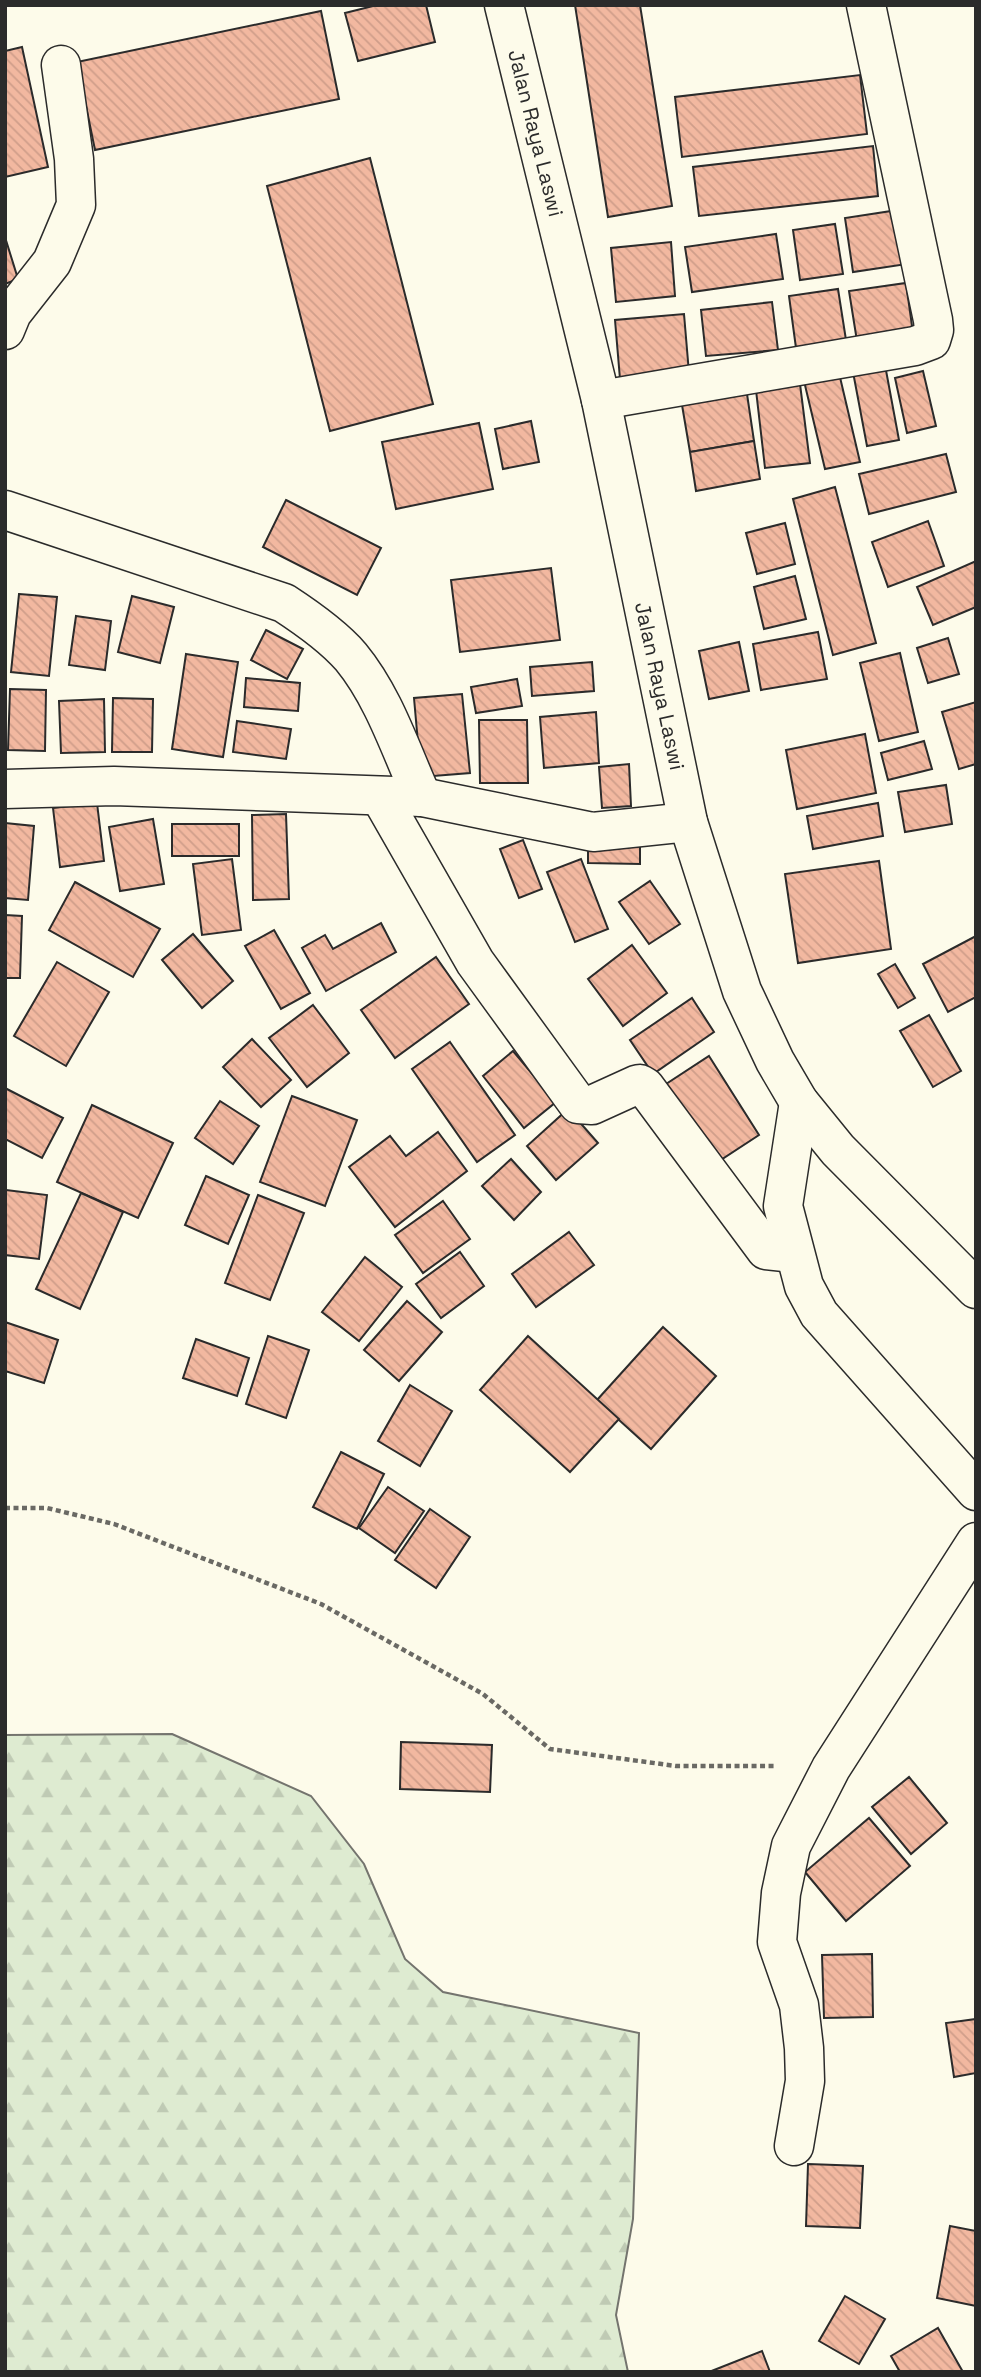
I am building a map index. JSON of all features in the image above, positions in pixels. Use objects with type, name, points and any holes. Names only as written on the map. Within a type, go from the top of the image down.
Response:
[{"type":"street","name":"Jalan Raya Laswi","points":[[504,5],[601,400],[688,822],[742,991],[775,1061],[799,1102],[838,1150],[976,1289]]},
{"type":"street","points":[[601,400],[915,346],[931,340],[933,320],[866,5]]},
{"type":"street","points":[[5,330],[12,313],[52,262],[76,205],[74,159],[61,65]]},
{"type":"street","points":[[5,510],[284,603],[310,620],[351,657],[366,680],[422,797]]},
{"type":"street","points":[[5,789],[114,786],[422,797],[593,832],[688,822]]},
{"type":"street","points":[[380,796],[475,962],[578,1104],[592,1105],[636,1085],[645,1087],[766,1250],[794,1253]]},
{"type":"street","points":[[799,1102],[783,1206],[804,1286],[819,1314],[976,1491]]},
{"type":"street","points":[[794,2146],[805,2081],[804,2049],[799,2005],[777,1942],[781,1893],[790,1846],[831,1768],[976,1542]]},
{"type":"path","points":[[5,1508],[47,1508],[114,1524],[321,1604],[483,1694],[550,1749],[676,1766],[831,1768]]},
{"type":"green space","points":[[172,1734],[311,1796],[364,1864],[405,1959],[443,1992],[639,2033],[633,2219],[616,2315],[628,2372],[5,2372],[5,1735]]},
{"type":"building","points":[[377,5],[426,5],[435,42],[358,61],[345,13]]},
{"type":"building","points":[[575,5],[640,5],[672,206],[608,217]]},
{"type":"building","points":[[321,11],[339,99],[95,150],[77,62]]},
{"type":"building","points":[[22,47],[48,167],[5,177],[5,51]]},
{"type":"building","points":[[860,75],[867,134],[682,157],[675,97]]},
{"type":"building","points":[[873,146],[878,196],[699,216],[693,167]]},
{"type":"building","points":[[370,158],[433,404],[330,431],[267,186]]},
{"type":"building","points":[[898,210],[907,264],[853,272],[845,218]]},
{"type":"building","points":[[835,224],[843,274],[800,280],[793,230]]},
{"type":"building","points":[[776,234],[783,279],[692,292],[685,247]]},
{"type":"building","points":[[5,237],[18,279],[5,284]]},
{"type":"building","points":[[671,242],[675,296],[616,302],[611,248]]},
{"type":"building","points":[[906,283],[913,333],[857,341],[849,291]]},
{"type":"building","points":[[838,289],[846,340],[796,348],[789,296]]},
{"type":"building","points":[[772,302],[778,350],[706,356],[701,310]]},
{"type":"building","points":[[684,314],[689,373],[620,379],[615,320]]},
{"type":"building","points":[[885,365],[899,440],[867,446],[853,372]]},
{"type":"building","points":[[923,371],[936,426],[907,433],[895,378]]},
{"type":"building","points":[[839,373],[860,462],[825,469],[804,381]]},
{"type":"building","points":[[800,384],[810,463],[765,468],[756,390]]},
{"type":"building","points":[[747,394],[754,441],[690,452],[682,405]]},
{"type":"building","points":[[531,421],[539,462],[503,469],[495,429]]},
{"type":"building","points":[[479,423],[493,489],[396,509],[382,442]]},
{"type":"building","points":[[754,441],[760,479],[696,491],[690,452]]},
{"type":"building","points":[[946,454],[956,492],[869,514],[859,474]]},
{"type":"building","points":[[835,487],[876,643],[833,655],[793,499]]},
{"type":"building","points":[[286,500],[381,548],[357,595],[263,547]]},
{"type":"building","points":[[928,521],[944,566],[888,587],[872,542]]},
{"type":"building","points":[[785,523],[795,564],[757,574],[746,533]]},
{"type":"building","points":[[976,561],[976,607],[933,625],[917,587]]},
{"type":"building","points":[[551,568],[560,640],[460,652],[451,580]]},
{"type":"building","points":[[795,576],[806,619],[764,629],[754,587]]},
{"type":"building","points":[[19,594],[57,597],[49,676],[11,672]]},
{"type":"building","points":[[132,596],[174,607],[160,663],[118,652]]},
{"type":"building","points":[[76,616],[111,621],[105,670],[69,665]]},
{"type":"building","points":[[266,630],[303,649],[287,679],[251,660]]},
{"type":"building","points":[[818,632],[827,679],[761,690],[753,644]]},
{"type":"building","points":[[948,638],[959,674],[928,683],[917,648]]},
{"type":"building","points":[[739,642],[749,691],[709,699],[699,651]]},
{"type":"building","points":[[900,653],[918,732],[879,741],[860,663]]},
{"type":"building","points":[[186,654],[238,662],[223,757],[172,749]]},
{"type":"building","points":[[592,662],[594,691],[532,696],[530,667]]},
{"type":"building","points":[[246,678],[300,683],[298,711],[244,707]]},
{"type":"building","points":[[517,679],[522,706],[476,713],[471,687]]},
{"type":"building","points":[[10,689],[46,690],[45,751],[8,750]]},
{"type":"building","points":[[462,694],[470,773],[421,777],[414,698]]},
{"type":"building","points":[[113,698],[153,699],[152,752],[112,752]]},
{"type":"building","points":[[104,699],[105,752],[61,753],[59,701]]},
{"type":"building","points":[[976,702],[976,764],[959,769],[942,712]]},
{"type":"building","points":[[596,712],[599,763],[544,768],[540,717]]},
{"type":"building","points":[[479,720],[527,720],[528,783],[480,783]]},
{"type":"building","points":[[237,721],[291,729],[286,759],[233,752]]},
{"type":"building","points":[[865,734],[876,793],[797,809],[786,750]]},
{"type":"building","points":[[924,741],[932,769],[888,780],[881,753]]},
{"type":"building","points":[[629,764],[631,806],[602,808],[599,767]]},
{"type":"building","points":[[946,785],[952,824],[905,832],[898,792]]},
{"type":"building","points":[[97,803],[104,861],[60,867],[53,808]]},
{"type":"building","points":[[878,803],[883,836],[813,849],[807,816]]},
{"type":"building","points":[[286,814],[289,899],[253,900],[252,815]]},
{"type":"building","points":[[153,819],[164,884],[120,891],[109,827]]},
{"type":"building","points":[[5,823],[34,826],[28,900],[5,898]]},
{"type":"building","points":[[172,824],[239,824],[239,856],[172,856]]},
{"type":"building","points":[[523,840],[542,889],[519,898],[500,849]]},
{"type":"building","points":[[588,845],[640,846],[640,864],[588,863]]},
{"type":"building","points":[[232,859],[241,930],[202,935],[193,864]]},
{"type":"building","points":[[581,859],[608,929],[575,942],[547,872]]},
{"type":"building","points":[[879,861],[891,949],[798,963],[785,874]]},
{"type":"building","points":[[650,881],[680,924],[649,944],[619,902]]},
{"type":"building","points":[[75,882],[160,929],[133,977],[49,930]]},
{"type":"building","points":[[5,915],[22,916],[20,978],[5,978]]},
{"type":"building","points":[[381,923],[396,952],[326,991],[302,948],[325,935],[333,949]]},
{"type":"building","points":[[274,930],[310,993],[281,1009],[245,946]]},
{"type":"building","points":[[193,934],[233,981],[202,1008],[162,960]]},
{"type":"building","points":[[976,936],[976,997],[948,1012],[923,964]]},
{"type":"building","points":[[632,945],[667,993],[623,1026],[588,979]]},
{"type":"building","points":[[436,957],[469,1004],[395,1058],[361,1010]]},
{"type":"building","points":[[57,962],[109,992],[66,1066],[14,1036]]},
{"type":"building","points":[[895,964],[915,998],[898,1008],[878,974]]},
{"type":"building","points":[[692,998],[714,1032],[653,1074],[630,1040]]},
{"type":"building","points":[[313,1005],[349,1053],[307,1087],[269,1038]]},
{"type":"building","points":[[929,1015],[961,1071],[933,1087],[900,1031]]},
{"type":"building","points":[[252,1039],[291,1080],[261,1107],[223,1067]]},
{"type":"building","points":[[450,1042],[515,1135],[477,1162],[412,1069]]},
{"type":"building","points":[[513,1051],[556,1102],[524,1128],[483,1076]]},
{"type":"building","points":[[709,1056],[759,1135],[713,1165],[663,1086]]},
{"type":"building","points":[[5,1088],[63,1118],[42,1158],[5,1139]]},
{"type":"building","points":[[292,1096],[357,1120],[325,1206],[260,1182]]},
{"type":"building","points":[[220,1101],[259,1126],[233,1164],[195,1138]]},
{"type":"building","points":[[92,1105],[173,1143],[138,1218],[57,1182]]},
{"type":"building","points":[[568,1109],[598,1143],[556,1180],[527,1146]]},
{"type":"building","points":[[438,1132],[467,1171],[395,1227],[349,1167],[390,1136],[406,1156]]},
{"type":"building","points":[[511,1159],[541,1192],[514,1220],[482,1186]]},
{"type":"building","points":[[206,1176],[249,1195],[228,1244],[185,1225]]},
{"type":"building","points":[[6,1190],[47,1195],[39,1259],[5,1255]]},
{"type":"building","points":[[81,1193],[123,1212],[80,1309],[36,1289]]},
{"type":"building","points":[[258,1195],[304,1213],[270,1300],[225,1283]]},
{"type":"building","points":[[443,1201],[470,1239],[423,1273],[395,1235]]},
{"type":"building","points":[[569,1232],[594,1265],[536,1307],[512,1274]]},
{"type":"building","points":[[460,1252],[484,1286],[441,1318],[416,1284]]},
{"type":"building","points":[[365,1257],[402,1287],[359,1341],[322,1312]]},
{"type":"building","points":[[407,1301],[442,1332],[399,1381],[364,1350]]},
{"type":"building","points":[[5,1322],[58,1340],[44,1383],[5,1371]]},
{"type":"building","points":[[663,1327],[716,1376],[651,1449],[597,1400]]},
{"type":"building","points":[[268,1336],[309,1350],[286,1418],[246,1404]]},
{"type":"building","points":[[528,1336],[619,1419],[570,1472],[480,1390]]},
{"type":"building","points":[[196,1339],[249,1358],[237,1396],[183,1378]]},
{"type":"building","points":[[410,1385],[452,1411],[420,1466],[378,1441]]},
{"type":"building","points":[[341,1452],[384,1474],[357,1529],[313,1507]]},
{"type":"building","points":[[388,1487],[424,1511],[395,1553],[359,1528]]},
{"type":"building","points":[[430,1509],[470,1537],[436,1588],[395,1560]]},
{"type":"building","points":[[401,1742],[492,1745],[490,1792],[400,1789]]},
{"type":"building","points":[[909,1777],[947,1823],[911,1854],[872,1807]]},
{"type":"building","points":[[869,1818],[910,1866],[846,1921],[805,1872]]},
{"type":"building","points":[[872,1954],[873,2017],[824,2018],[822,1955]]},
{"type":"building","points":[[976,2019],[976,2073],[954,2077],[946,2023]]},
{"type":"building","points":[[808,2164],[863,2166],[860,2228],[806,2226]]},
{"type":"building","points":[[950,2226],[976,2231],[976,2306],[937,2298]]},
{"type":"building","points":[[845,2296],[885,2319],[859,2364],[819,2341]]},
{"type":"building","points":[[938,2328],[963,2372],[900,2372],[891,2356]]},
{"type":"building","points":[[762,2351],[770,2372],[709,2372]]}]
